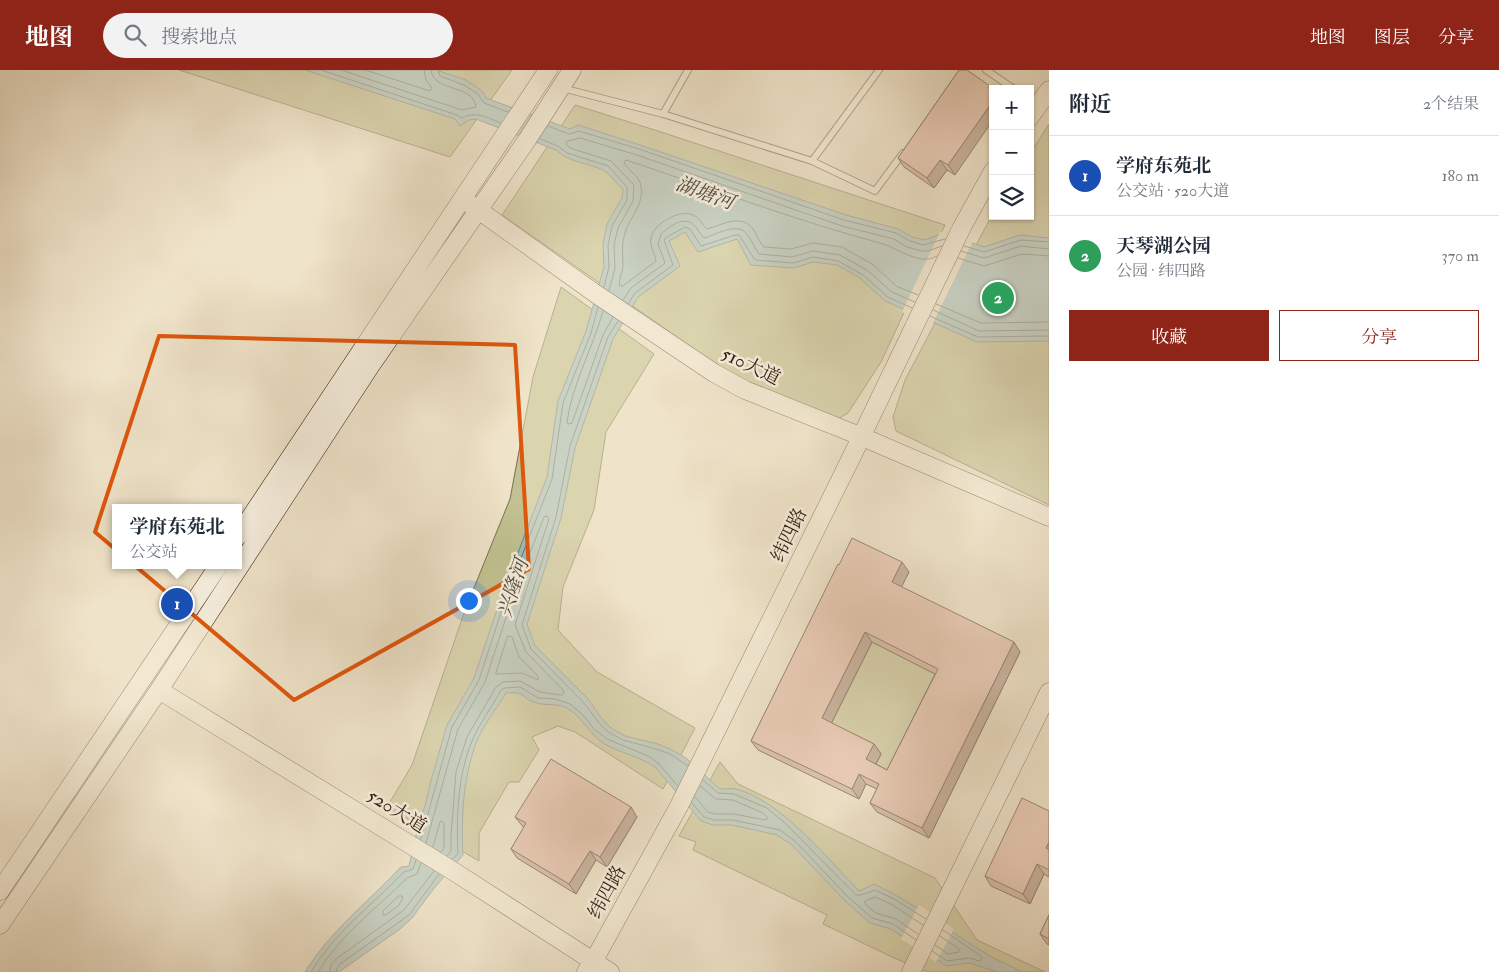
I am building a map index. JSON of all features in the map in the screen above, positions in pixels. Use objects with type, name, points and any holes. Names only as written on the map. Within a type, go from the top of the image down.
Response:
[{"type":"street","points":[[242,530],[548,70]]},
{"type":"street","points":[[242,563],[371,365],[572,70]]},
{"type":"street","points":[[1034,106],[1049,90]]},
{"type":"street","name":"纬四路","points":[[589,967],[679,806],[962,227],[991,175]]},
{"type":"street","name":"510大道","points":[[463,199],[596,294],[714,373],[745,390],[860,436],[1049,517]]},
{"type":"street","points":[[0,890],[216,569]]},
{"type":"street","points":[[0,925],[159,690],[238,569]]},
{"type":"street","name":"520大道","points":[[159,690],[454,871],[589,967],[610,972]]},
{"type":"street","points":[[913,968],[1049,692]]},
{"type":"lane","points":[[663,114],[688,70]]},
{"type":"lane","points":[[812,161],[878,70]]},
{"type":"lane","points":[[986,70],[1008,85]]},
{"type":"lane","points":[[561,88],[663,114],[812,161],[875,191],[909,146]]},
{"type":"highlighted area","points":[[159,336],[515,345],[529,569],[294,700],[95,532]]},
{"type":"green space","points":[[179,70],[512,70],[450,157]]},
{"type":"green space","points":[[575,105],[945,225],[881,362],[848,413],[838,419],[746,381],[717,365],[502,215]]},
{"type":"green space","points":[[1049,124],[1049,505],[896,431],[893,417],[905,380],[989,220],[1034,220],[1034,148]]},
{"type":"green space","points":[[561,287],[654,354],[606,432],[594,510],[563,587],[558,630],[597,672],[695,728],[663,789],[575,732],[558,726],[532,737],[539,750],[519,782],[509,782],[479,833],[479,861],[387,807],[412,765],[465,610],[510,499],[533,377]]},
{"type":"green space","points":[[872,642],[945,679],[894,779],[873,769],[881,753],[829,728]]},
{"type":"green space","points":[[720,762],[738,784],[935,878],[977,940],[1045,972],[928,972],[823,924],[827,915],[693,850],[696,842],[679,836]]},
{"type":"water","points":[[305,70],[436,70],[466,80],[482,91],[486,98],[570,129],[578,125],[846,215],[898,229],[912,237],[925,240],[944,233],[984,247],[1020,235],[1049,238],[1049,341],[977,342],[885,301],[860,278],[837,265],[813,262],[794,268],[751,265],[737,239],[698,252],[685,232],[669,241],[680,266],[638,297],[613,339],[575,448],[561,518],[527,624],[535,646],[588,699],[611,728],[625,736],[658,744],[672,750],[686,758],[720,789],[736,789],[753,795],[786,817],[818,847],[859,891],[874,884],[919,909],[975,947],[1021,972],[997,972],[970,963],[946,966],[891,929],[870,923],[845,901],[792,845],[777,835],[732,825],[713,825],[701,821],[655,767],[600,741],[578,716],[567,708],[537,703],[518,693],[506,693],[476,743],[468,770],[462,827],[463,855],[435,887],[412,918],[400,929],[339,972],[305,972],[326,943],[350,917],[401,867],[409,866],[419,822],[447,725],[474,678],[503,592],[547,477],[558,401],[586,331],[604,267],[603,245],[607,224],[622,198],[623,189],[608,174],[597,167],[573,160],[556,150],[476,119],[469,120],[460,126],[455,119]]},
{"type":"pier","points":[[944,231],[973,241],[932,325],[902,312],[940,232]]},
{"type":"pier","points":[[919,905],[954,929],[936,962],[901,939]]},
{"type":"building","points":[[959,70],[967,70],[989,85],[989,107],[948,165],[940,160],[927,178],[898,158]]},
{"type":"building","points":[[852,538],[902,562],[892,582],[1014,642],[922,828],[870,803],[879,784],[859,774],[852,789],[751,741]],"holes":[[[865,632],[938,669],[887,770],[866,759],[874,744],[822,718]]]},
{"type":"building","points":[[551,759],[631,807],[600,857],[590,851],[569,884],[511,849],[526,823],[515,817]]},
{"type":"building","points":[[1022,798],[1049,811],[1049,842],[1046,848],[1049,850],[1049,870],[1037,864],[1023,894],[985,876]]},
{"type":"building","points":[[1049,915],[1049,939],[1040,934]]},
{"type":"place","name":"天琴湖公园","points":[[998,298]]},
{"type":"place","name":"学府东苑北","points":[[177,604]]},
{"type":"water label","name":"湖塘河","points":[[705,193]]},
{"type":"water label","name":"兴隆河","points":[[513,588]]}]
